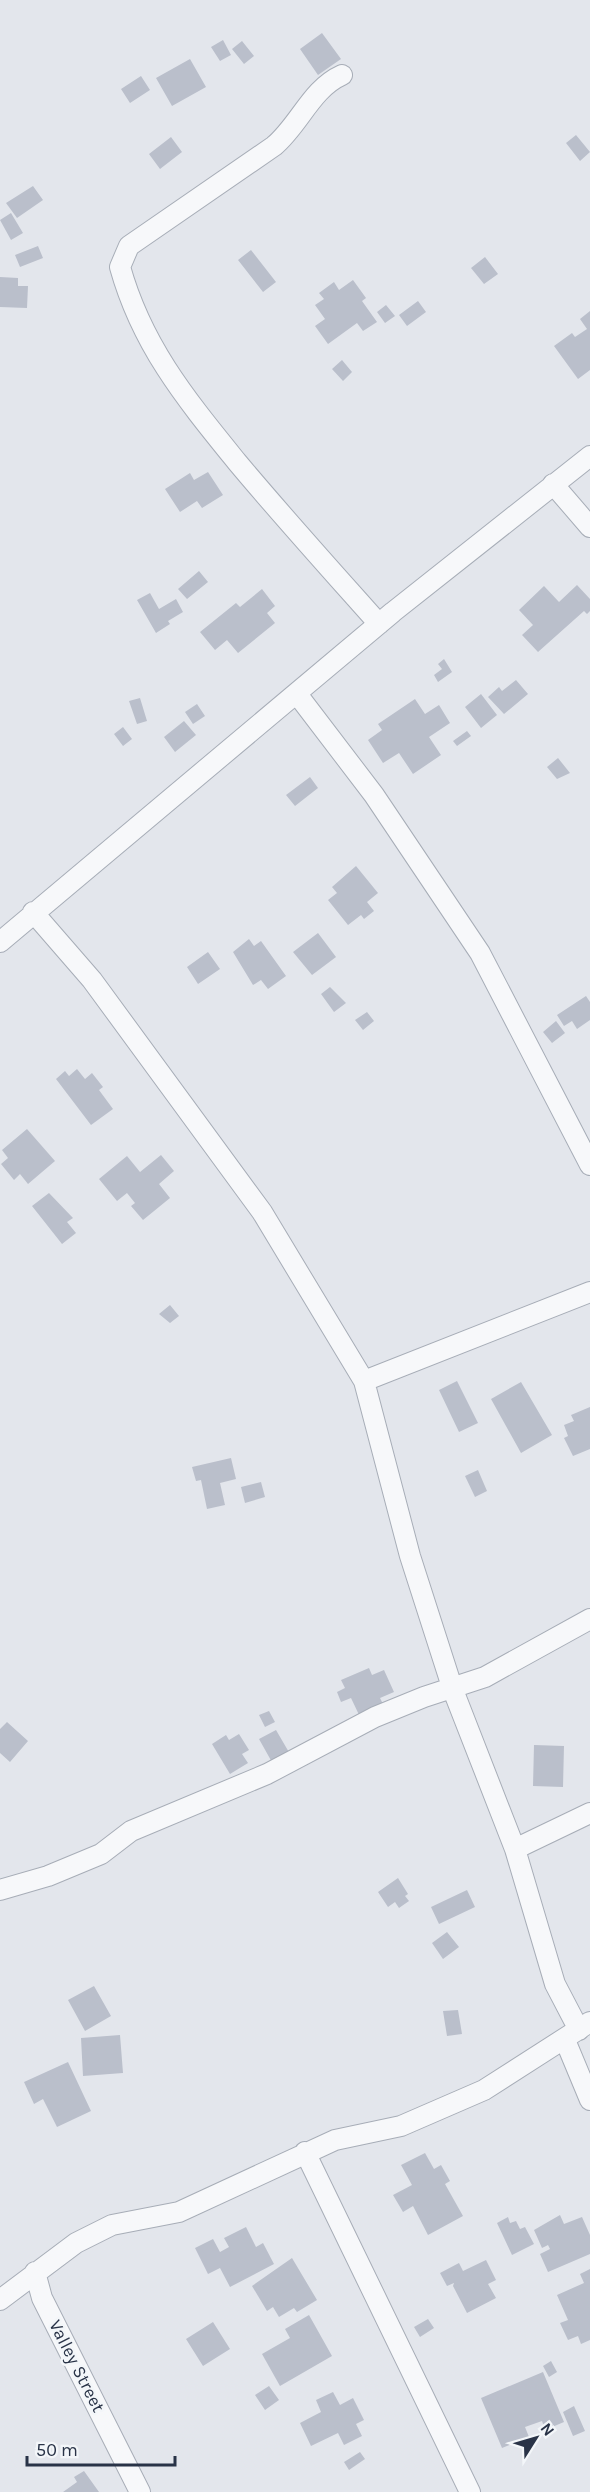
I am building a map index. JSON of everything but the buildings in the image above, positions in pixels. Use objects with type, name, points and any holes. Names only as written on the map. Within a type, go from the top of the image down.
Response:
[{"type":"street","points":[[342,75],[323,84],[287,135],[274,146],[129,246],[120,267],[126,288],[165,370],[184,398],[283,517],[379,624]]},
{"type":"street","points":[[0,942],[379,624],[590,456]]},
{"type":"street","points":[[553,484],[590,527]]},
{"type":"street","points":[[297,694],[374,795],[480,953],[590,1165]]},
{"type":"street","points":[[33,912],[92,980],[262,1212],[364,1381],[410,1556],[453,1689],[515,1849],[555,1984],[578,2031],[590,2100]]},
{"type":"street","points":[[364,1381],[590,1292]]},
{"type":"street","points":[[0,1890],[48,1876],[101,1854],[131,1831],[267,1774],[375,1718],[424,1697],[485,1677],[590,1619]]},
{"type":"street","points":[[515,1849],[590,1813]]},
{"type":"street","points":[[0,2300],[76,2243],[112,2225],[179,2212],[304,2152],[335,2140],[401,2126],[484,2090],[578,2031]]},
{"type":"street","points":[[304,2152],[470,2492]]},
{"type":"street","name":"Valley Street","points":[[35,2272],[42,2298],[140,2492]]}]
